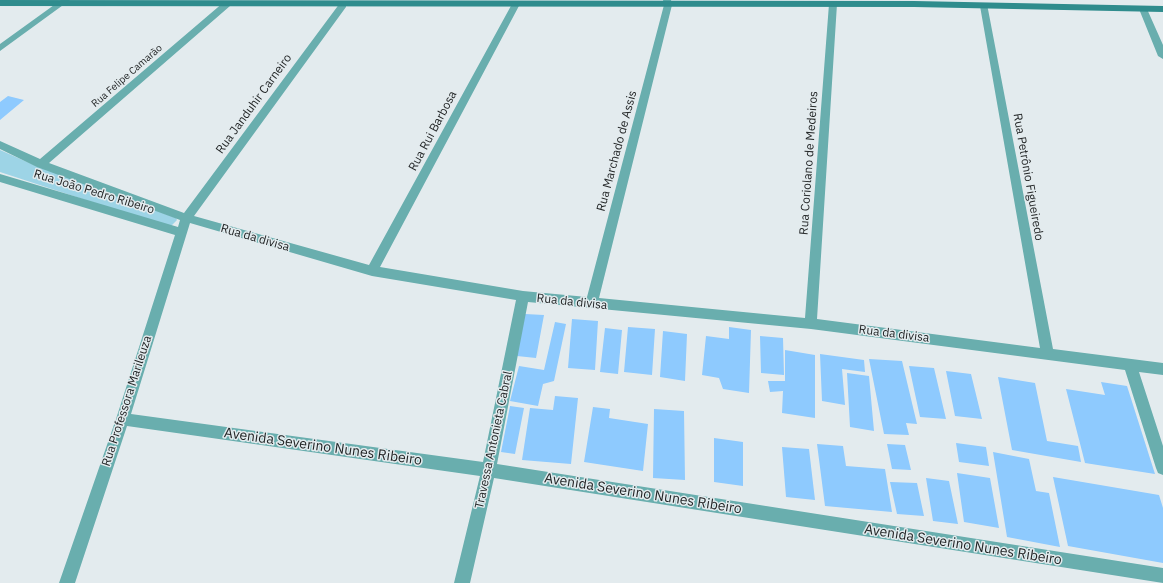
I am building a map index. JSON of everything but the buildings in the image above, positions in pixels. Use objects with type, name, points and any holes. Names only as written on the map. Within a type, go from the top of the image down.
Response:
[{"type":"main road","points":[[0,3],[64,1],[228,4],[322,2],[343,5],[668,2],[833,4],[913,2],[984,6],[1163,9]]},
{"type":"street","points":[[0,48],[64,1]]},
{"type":"street","name":"Rua Marchado de Assis","points":[[591,304],[668,2]]},
{"type":"street","name":"Rua Felipe Camarão","points":[[41,164],[228,4]]},
{"type":"street","name":"Rua Rui Barbosa","points":[[372,271],[516,4]]},
{"type":"street","name":"Rua Coriolano de Medeiros","points":[[811,324],[833,4]]},
{"type":"street","name":"Rua Janduhir Carneiro","points":[[186,218],[343,5]]},
{"type":"street","name":"Rua Petrônio Figueiredo","points":[[984,6],[1047,353]]},
{"type":"street","points":[[1143,9],[1163,56]]},
{"type":"street","name":"Rua da divisa","points":[[0,145],[41,164],[186,218],[372,271],[523,296],[591,304],[811,324],[1163,369]]},
{"type":"street","name":"Rua João Pedro Ribeiro","points":[[1,181],[181,232]]},
{"type":"street","name":"Rua Professora Marileuza","points":[[66,583],[122,419],[186,218]]},
{"type":"street","name":"Travessa Antonieta Cabral","points":[[462,583],[489,470],[523,296]]},
{"type":"street","points":[[1130,365],[1163,468]]},
{"type":"street","name":"Avenida Severino Nunes Ribeiro","points":[[122,419],[489,470],[1163,576]]},
{"type":"shaded area","points":[[0,150],[34,165],[176,218],[177,220],[172,225],[165,226],[0,172]]}]
